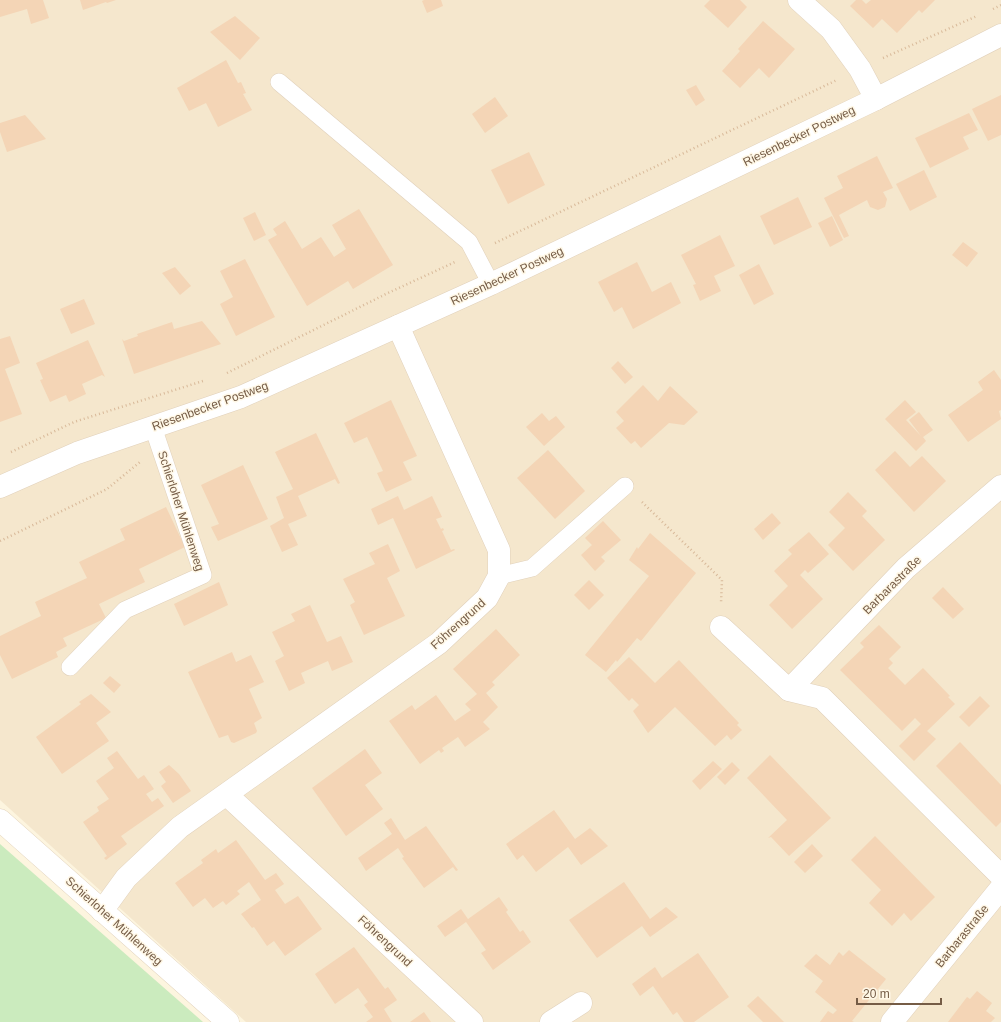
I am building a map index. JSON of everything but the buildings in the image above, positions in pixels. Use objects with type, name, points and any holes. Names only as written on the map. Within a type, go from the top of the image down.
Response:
[{"type":"street","points":[[799,0],[831,29],[860,69],[876,99]]},
{"type":"street","name":"Riesenbecker Postweg","points":[[0,487],[77,453],[241,397],[491,284],[876,99],[1001,35]]},
{"type":"street","name":"Föhrengrund","points":[[102,911],[126,878],[175,832],[439,643],[488,598],[499,576],[499,550],[398,326]]},
{"type":"street","name":"Barbarastraße","points":[[789,690],[906,568],[1001,486]]},
{"type":"street","points":[[721,627],[789,690],[822,698],[1001,876]]},
{"type":"street","name":"Föhrengrund","points":[[227,795],[472,1022]]},
{"type":"street","name":"Schierloher Mühlenweg","points":[[0,820],[228,1022]]},
{"type":"street","name":"Barbarastraße","points":[[892,1022],[1001,888]]},
{"type":"street","points":[[551,1022],[581,1003]]},
{"type":"lane","points":[[279,82],[469,242],[491,284]]},
{"type":"lane","name":"Schierloher Mühlenweg","points":[[70,667],[125,610],[203,575],[153,427]]},
{"type":"lane","points":[[499,576],[532,568],[625,486]]},
{"type":"path","points":[[987,12],[1001,5]]},
{"type":"path","points":[[226,373],[388,293],[860,69],[980,15]]},
{"type":"path","points":[[7,454],[74,422],[203,380]]},
{"type":"path","points":[[625,486],[722,580],[721,627]]},
{"type":"shaded area","points":[[0,0],[1001,0],[1001,1022],[246,1022],[0,800]]},
{"type":"green space","points":[[0,844],[203,1022],[0,1022]]}]
